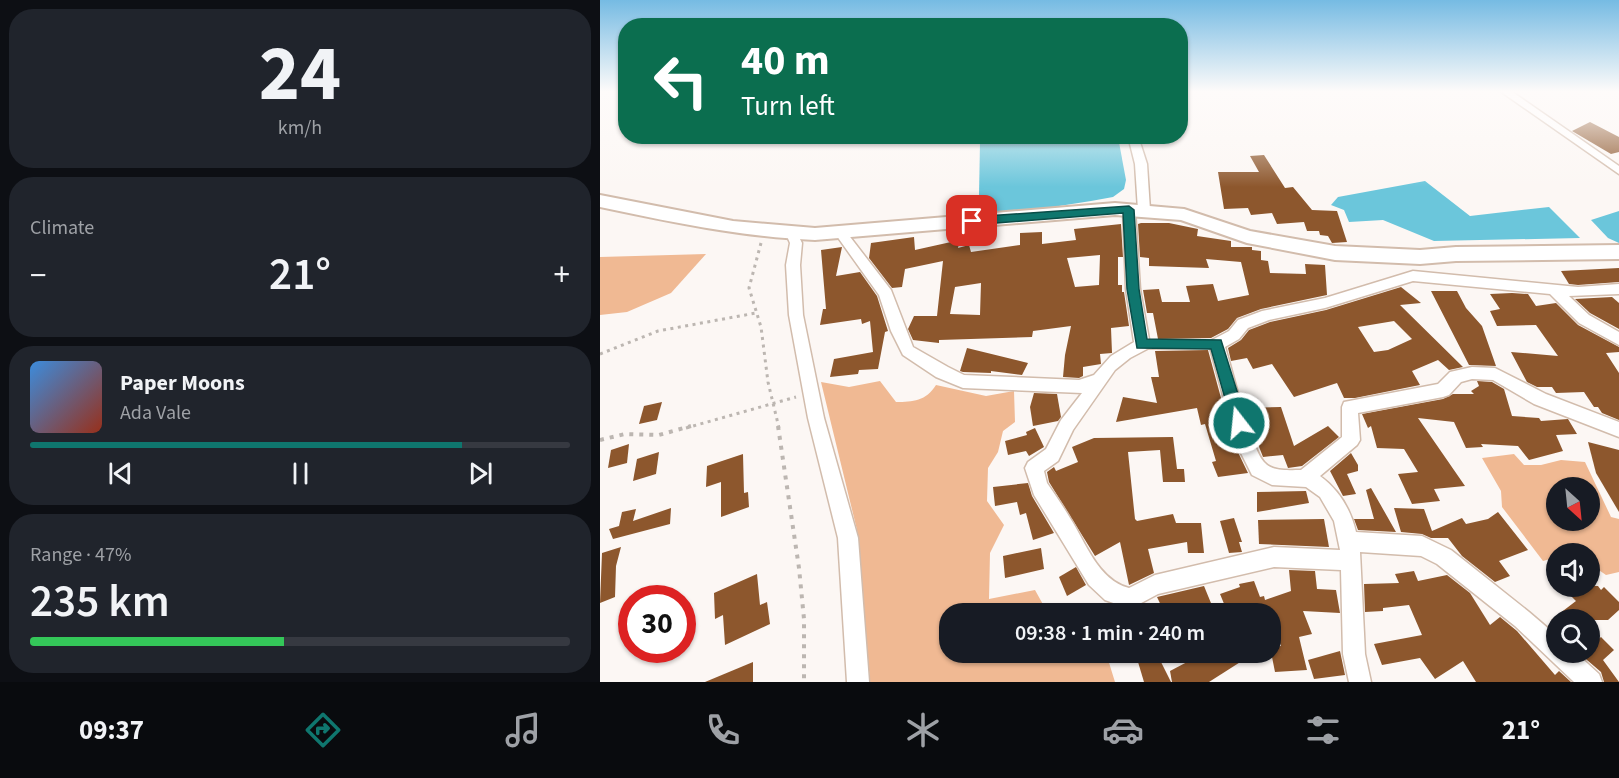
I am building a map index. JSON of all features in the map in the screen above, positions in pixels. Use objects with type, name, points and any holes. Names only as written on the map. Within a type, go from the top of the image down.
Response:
[{"type":"main road","points":[[600,201],[698,222],[771,234],[840,232],[1136,210],[1184,215],[1248,237],[1335,253],[1420,257],[1619,252]]},
{"type":"street","points":[[1550,123],[1619,171]]},
{"type":"street","points":[[1135,144],[1140,164],[1133,289],[1142,345],[1117,358],[1107,368],[1102,379],[1067,425],[1052,455],[1034,468],[1038,488],[1060,518],[1068,536],[1090,570],[1112,592],[1130,599],[1155,585],[1274,557],[1422,546],[1444,557],[1546,641]]},
{"type":"street","points":[[840,232],[886,294],[898,331],[908,351],[942,372],[963,381],[1079,387],[1096,384]]},
{"type":"street","points":[[792,234],[796,243],[793,266],[796,315],[811,393],[848,538],[858,682]]},
{"type":"street","points":[[1360,682],[1354,654],[1349,551],[1343,518],[1326,491],[1309,479],[1272,477],[1258,469],[1245,443],[1217,344],[1234,336],[1243,324],[1267,315],[1325,303],[1413,276],[1578,292],[1619,289]]},
{"type":"street","points":[[1554,290],[1584,319],[1619,339]]},
{"type":"street","points":[[1304,479],[1352,440],[1350,407],[1443,390],[1456,377],[1472,373],[1495,374],[1539,399],[1619,430]]},
{"type":"street","points":[[1570,663],[1591,682]]},
{"type":"lane","points":[[1142,345],[1217,344]]},
{"type":"path","points":[[771,234],[759,245],[749,288],[761,327],[763,352],[778,423],[799,568],[804,619],[804,682]]},
{"type":"path","points":[[600,354],[658,331],[756,312]]},
{"type":"path","points":[[600,440],[625,434],[659,435],[811,393]]},
{"type":"shaded area","points":[[706,254],[671,293],[627,312],[600,315],[600,257]]},
{"type":"shaded area","points":[[880,381],[896,402],[919,400],[936,385],[986,396],[1014,391],[1015,422],[1003,431],[998,452],[988,468],[987,501],[1004,525],[990,553],[989,599],[1035,590],[1042,603],[939,603],[939,663],[1109,663],[1115,682],[870,682],[857,530],[821,382],[849,387]]},
{"type":"shaded area","points":[[1514,454],[1524,465],[1541,465],[1561,460],[1585,462],[1592,477],[1546,477],[1546,531],[1600,531],[1600,494],[1611,517],[1619,519],[1619,572],[1606,575],[1600,571],[1600,543],[1546,543],[1546,560],[1543,561],[1502,507],[1501,491],[1482,458]]},
{"type":"water","points":[[980,144],[1119,144],[1126,180],[1124,189],[1113,197],[1015,213],[996,213],[984,206],[979,196]]},
{"type":"water","points":[[1425,181],[1470,216],[1549,207],[1580,238],[1434,241],[1383,220],[1349,222],[1344,210],[1331,205],[1338,197]]},
{"type":"water","points":[[1619,211],[1619,243],[1608,238],[1591,220]]},
{"type":"building","points":[[1592,123],[1619,137],[1619,152],[1611,154],[1572,131]]},
{"type":"building","points":[[1264,155],[1285,188],[1293,187],[1312,210],[1337,211],[1347,242],[1332,243],[1328,236],[1320,235],[1319,231],[1307,231],[1304,222],[1277,224],[1272,213],[1251,215],[1248,208],[1224,209],[1218,172],[1259,172],[1250,156]]},
{"type":"building","points":[[1169,223],[1198,229],[1197,236],[1231,241],[1231,247],[1252,247],[1252,250],[1261,251],[1261,260],[1268,261],[1270,273],[1306,274],[1305,264],[1325,265],[1327,295],[1261,309],[1237,318],[1228,329],[1211,338],[1158,339],[1153,313],[1147,313],[1143,290],[1159,289],[1162,302],[1190,302],[1186,286],[1213,284],[1218,301],[1249,295],[1241,262],[1206,259],[1209,268],[1149,266],[1149,258],[1140,257],[1138,224]]},
{"type":"building","points":[[1121,224],[1123,257],[1118,257],[1118,285],[1122,285],[1122,292],[1124,292],[1129,326],[1111,328],[1112,353],[1100,354],[1101,364],[1083,367],[1083,376],[1079,378],[1063,377],[1071,326],[1033,331],[1032,337],[939,340],[939,343],[913,340],[908,329],[914,316],[937,316],[943,261],[905,269],[902,287],[892,288],[869,258],[871,243],[914,237],[915,250],[960,240],[958,248],[969,245],[971,252],[1020,245],[1020,233],[1042,232],[1042,244],[1076,240],[1074,229]],"holes":[[[1100,255],[1099,285],[1075,287],[1067,258]],[[981,283],[980,315],[950,314],[955,287]]]},
{"type":"building","points":[[842,247],[836,276],[860,272],[877,296],[888,331],[885,332],[878,369],[859,370],[858,374],[830,377],[834,359],[873,352],[870,321],[862,324],[861,319],[820,325],[823,309],[826,309],[821,250]]},
{"type":"building","points":[[1619,268],[1619,282],[1578,285],[1569,284],[1561,271]]},
{"type":"building","points":[[1401,287],[1421,303],[1400,305],[1463,367],[1449,370],[1438,360],[1412,371],[1420,385],[1355,398],[1344,398],[1337,383],[1294,397],[1272,364],[1253,369],[1247,358],[1231,361],[1228,348],[1241,340],[1249,330],[1270,322],[1326,310]],"holes":[[[1394,321],[1412,339],[1388,350],[1374,352],[1358,327]]]},
{"type":"building","points":[[1431,291],[1457,291],[1466,308],[1482,326],[1496,366],[1469,365]]},
{"type":"building","points":[[1490,294],[1528,294],[1536,306],[1556,303],[1578,325],[1619,347],[1619,352],[1606,353],[1619,373],[1619,420],[1602,413],[1598,407],[1594,407],[1584,392],[1556,393],[1552,387],[1537,387],[1527,382],[1511,352],[1558,356],[1536,325],[1497,326],[1490,311],[1500,309]]},
{"type":"building","points":[[1612,297],[1619,303],[1619,329],[1590,313],[1575,299]]},
{"type":"building","points":[[967,348],[1028,363],[1022,375],[991,371],[991,373],[963,372],[960,371]]},
{"type":"building","points":[[1208,350],[1221,398],[1221,406],[1223,405],[1234,444],[1248,473],[1218,477],[1212,462],[1216,461],[1205,424],[1201,425],[1197,408],[1116,422],[1123,397],[1157,403],[1151,377],[1159,377],[1155,351]]},
{"type":"building","points":[[1477,381],[1492,382],[1504,389],[1512,416],[1539,418],[1541,421],[1568,419],[1577,434],[1556,435],[1563,451],[1529,460],[1518,446],[1481,444],[1483,447],[1466,448],[1454,422],[1418,418],[1465,486],[1434,489],[1440,501],[1412,504],[1398,474],[1418,472],[1404,449],[1377,448],[1371,426],[1368,428],[1362,414],[1443,399],[1453,394],[1474,394],[1471,391],[1479,386]]},
{"type":"building","points":[[1034,393],[1057,394],[1061,417],[1058,421],[1033,426],[1030,407]]},
{"type":"building","points":[[662,402],[657,420],[639,424],[644,406]]},
{"type":"building","points":[[1281,407],[1294,446],[1328,426],[1339,437],[1302,466],[1288,468],[1283,455],[1263,457],[1244,408]]},
{"type":"building","points":[[1035,428],[1044,447],[1029,456],[1026,451],[1008,455],[1005,441],[1027,435],[1026,432]]},
{"type":"building","points":[[1173,437],[1177,469],[1184,469],[1185,482],[1163,482],[1160,450],[1128,452],[1135,519],[1137,521],[1173,514],[1176,523],[1201,523],[1204,553],[1188,553],[1187,542],[1148,549],[1154,573],[1129,585],[1120,542],[1095,556],[1049,482],[1047,472],[1054,467],[1056,471],[1078,462],[1072,447],[1094,438]]},
{"type":"building","points":[[1588,442],[1619,450],[1619,512],[1600,477],[1596,473]]},
{"type":"building","points":[[629,444],[627,463],[608,468],[611,450]]},
{"type":"building","points":[[659,452],[656,474],[633,481],[637,459]]},
{"type":"building","points":[[1351,453],[1358,465],[1358,471],[1347,474],[1356,494],[1343,496],[1330,471]]},
{"type":"building","points":[[743,454],[744,493],[748,492],[749,507],[721,517],[721,482],[706,487],[707,466]]},
{"type":"building","points":[[1028,483],[1032,496],[1054,533],[1033,540],[1026,513],[1020,515],[1017,502],[995,506],[993,487]]},
{"type":"building","points":[[1371,488],[1396,532],[1358,530],[1354,519],[1374,519],[1366,490]]},
{"type":"building","points":[[1306,491],[1309,503],[1257,512],[1257,492]]},
{"type":"building","points":[[671,508],[670,524],[613,539],[609,529],[619,526],[622,512],[636,509],[633,521]]},
{"type":"building","points":[[1394,508],[1424,509],[1432,531],[1462,518],[1466,524],[1488,519],[1498,512],[1528,550],[1499,561],[1510,576],[1495,582],[1462,556],[1448,538],[1431,538],[1422,534],[1401,532]]},
{"type":"building","points":[[1234,518],[1242,542],[1239,542],[1242,552],[1229,553],[1220,521]]},
{"type":"building","points":[[1324,519],[1329,547],[1259,544],[1258,520]]},
{"type":"building","points":[[621,547],[616,566],[615,597],[600,603],[602,553]]},
{"type":"building","points":[[1041,548],[1044,569],[1005,578],[1003,556]]},
{"type":"building","points":[[1076,567],[1086,585],[1067,596],[1059,577]]},
{"type":"building","points":[[1289,570],[1315,571],[1317,589],[1336,590],[1340,613],[1303,611],[1312,634],[1299,637],[1307,670],[1275,672],[1273,663],[1281,663],[1281,603],[1224,603],[1220,594],[1240,587],[1239,584],[1254,581],[1260,597],[1264,596],[1265,600],[1291,591]]},
{"type":"building","points":[[1414,571],[1418,581],[1447,575],[1470,593],[1490,625],[1500,617],[1517,631],[1555,675],[1559,671],[1571,682],[1476,682],[1463,661],[1435,679],[1420,658],[1382,665],[1374,644],[1422,635],[1409,605],[1383,608],[1383,611],[1365,612],[1364,584],[1399,583],[1395,574]]},
{"type":"building","points":[[757,574],[760,605],[767,602],[770,624],[725,645],[723,615],[715,619],[714,593]]},
{"type":"building","points":[[1204,586],[1211,603],[1160,603],[1157,597]]},
{"type":"building","points":[[1604,587],[1619,602],[1619,610],[1608,620],[1600,620],[1600,609],[1565,609],[1576,601],[1572,597],[1600,597],[1600,589]]},
{"type":"building","points":[[1600,638],[1614,650],[1603,660],[1619,682],[1604,682],[1601,672],[1590,663],[1600,663]]},
{"type":"building","points":[[1340,651],[1345,675],[1314,679],[1308,660]]},
{"type":"building","points":[[753,662],[753,682],[705,682]]},
{"type":"building","points":[[1138,663],[1162,663],[1171,682],[1144,682]]},
{"type":"building","points":[[1185,663],[1239,663],[1209,682],[1172,682],[1170,671]]},
{"type":"route","points":[[972,221],[1115,209],[1129,210],[1133,289],[1142,345],[1217,344],[1239,423]]}]
